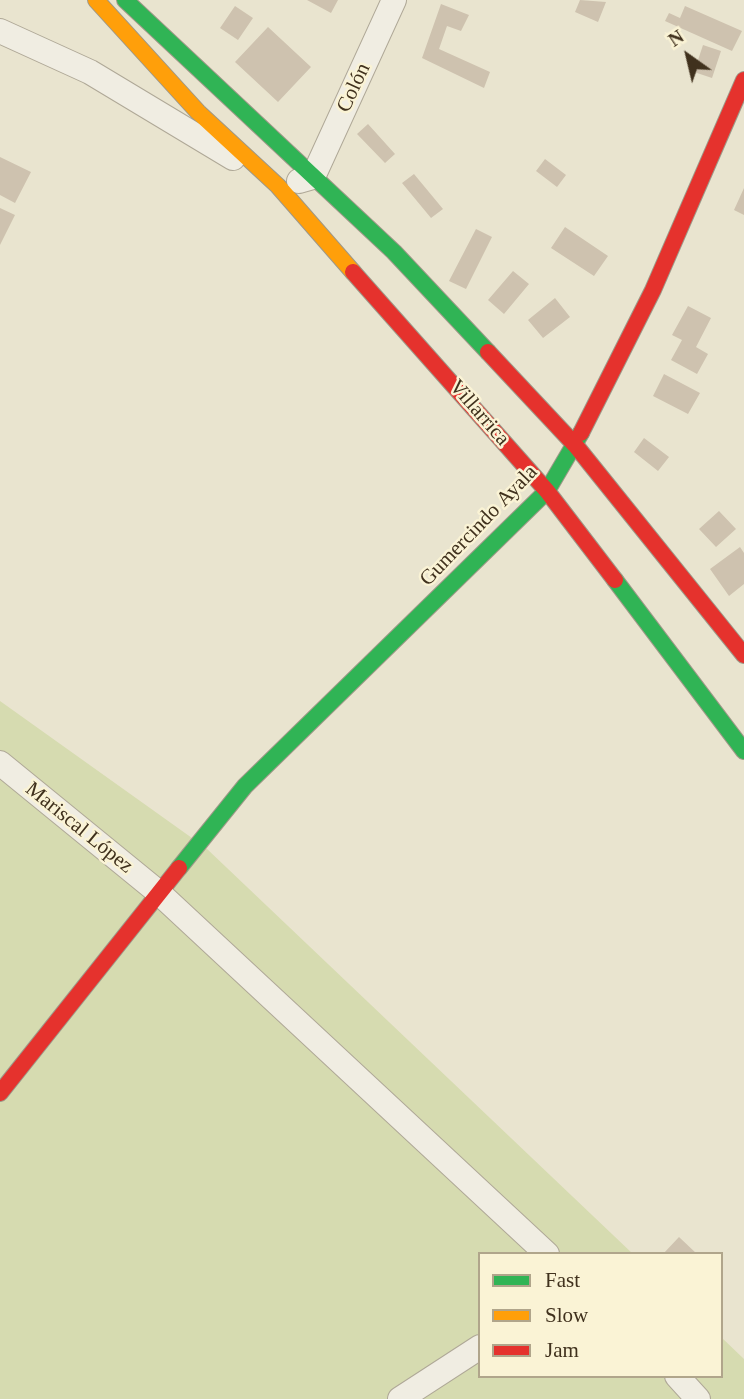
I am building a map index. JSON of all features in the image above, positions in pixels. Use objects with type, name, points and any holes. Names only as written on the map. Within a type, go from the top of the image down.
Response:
[{"type":"street","name":"Villarrica","points":[[96,0],[198,112],[278,186],[547,491],[744,751]]},
{"type":"street","points":[[125,0],[394,252],[576,446],[744,655]]},
{"type":"street","name":"Colón","points":[[313,177],[394,0]]},
{"type":"street","name":"Villarrica","points":[[0,31],[70,62],[136,97],[278,186]]},
{"type":"street","name":"Gumercindo Ayala","points":[[0,1093],[245,786],[547,491],[576,446],[630,335],[744,80]]},
{"type":"street","points":[[278,186],[313,177]]},
{"type":"street","name":"Mariscal López","points":[[0,764],[159,892],[545,1252]]},
{"type":"street","points":[[400,1399],[478,1348]]},
{"type":"street","points":[[679,1378],[698,1399]]},
{"type":"green space","points":[[0,701],[206,848],[631,1252],[478,1252],[478,1378],[723,1378],[723,1339],[744,1359],[744,1399],[0,1399]]},
{"type":"building","points":[[307,0],[338,0],[331,13]]},
{"type":"building","points":[[580,0],[606,2],[598,22],[575,12]]},
{"type":"building","points":[[441,4],[469,15],[461,31],[447,26],[439,49],[490,72],[484,88],[422,58]]},
{"type":"building","points":[[235,6],[253,18],[238,40],[220,28]]},
{"type":"building","points":[[685,6],[742,31],[732,51],[665,21],[669,13],[680,18]]},
{"type":"building","points":[[268,27],[311,67],[278,102],[235,62]]},
{"type":"building","points":[[703,45],[721,51],[712,78],[694,72]]},
{"type":"building","points":[[368,124],[395,154],[385,163],[357,134]]},
{"type":"building","points":[[0,157],[31,172],[15,203],[0,195]]},
{"type":"building","points":[[545,159],[566,175],[557,187],[536,171]]},
{"type":"building","points":[[414,174],[443,209],[431,218],[402,183]]},
{"type":"building","points":[[744,188],[744,215],[734,210]]},
{"type":"building","points":[[0,208],[15,215],[0,245]]},
{"type":"building","points":[[565,227],[608,256],[594,276],[551,248]]},
{"type":"building","points":[[476,229],[492,237],[466,289],[449,281]]},
{"type":"building","points":[[513,271],[529,284],[504,314],[488,300]]},
{"type":"building","points":[[555,298],[570,317],[543,338],[528,320]]},
{"type":"building","points":[[688,306],[711,318],[696,347],[708,354],[697,374],[671,360],[682,340],[672,335]]},
{"type":"building","points":[[664,374],[700,393],[688,414],[653,396]]},
{"type":"building","points":[[644,438],[669,457],[658,471],[634,452]]},
{"type":"building","points":[[719,511],[736,529],[716,547],[699,529]]},
{"type":"building","points":[[740,547],[744,553],[744,584],[729,596],[710,569]]},
{"type":"building","points":[[679,1237],[695,1252],[665,1252]]},
{"type":"traffic: fast","points":[[125,0],[394,252],[488,352]]},
{"type":"traffic: fast","points":[[179,868],[245,786],[547,491],[581,433]]},
{"type":"traffic: fast","points":[[615,580],[744,751]]},
{"type":"traffic: slow","points":[[96,0],[198,112],[278,186],[353,272]]},
{"type":"traffic: jam","points":[[581,433],[653,290],[744,80]]},
{"type":"traffic: jam","points":[[353,272],[547,491],[615,580]]},
{"type":"traffic: jam","points":[[488,352],[576,446],[744,655]]},
{"type":"traffic: jam","points":[[0,1093],[179,868]]}]
